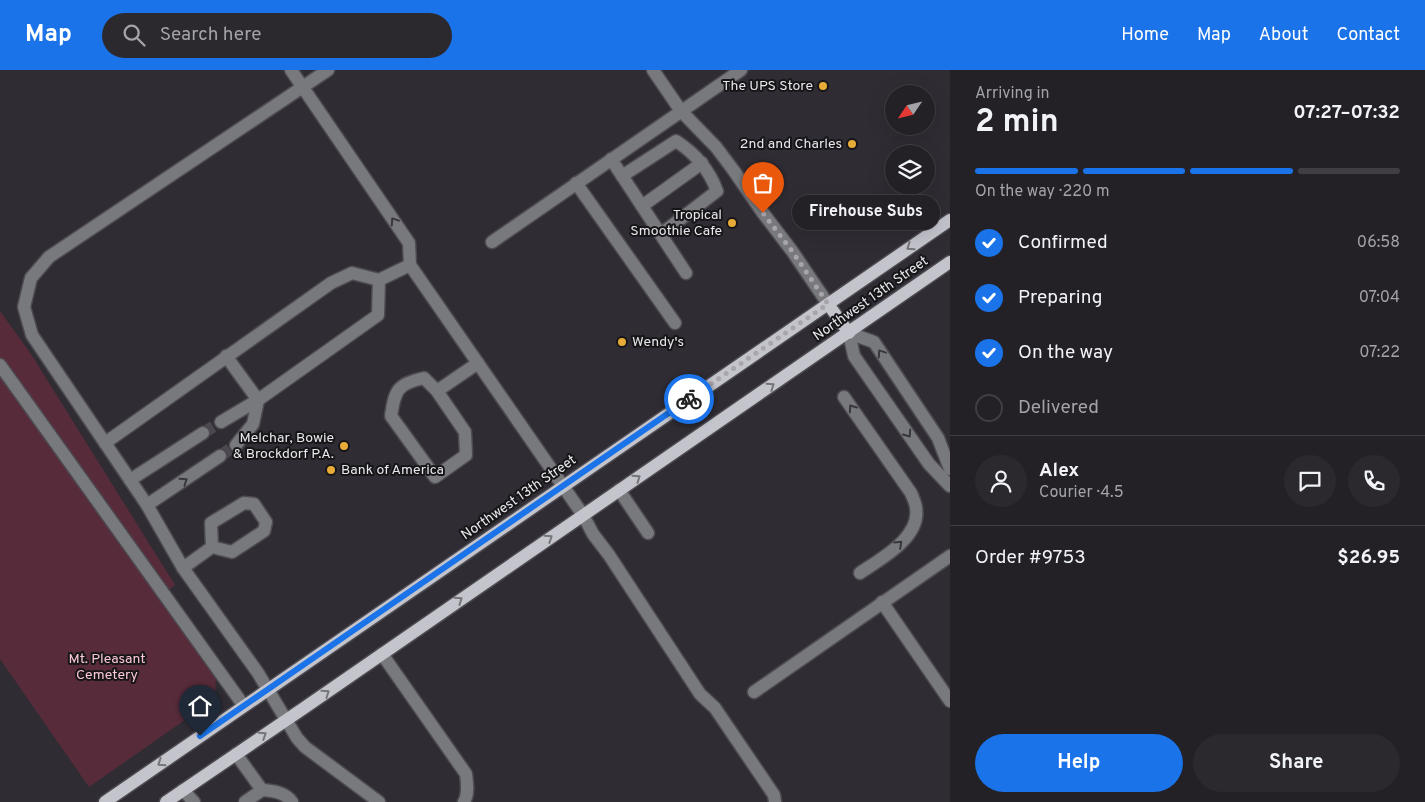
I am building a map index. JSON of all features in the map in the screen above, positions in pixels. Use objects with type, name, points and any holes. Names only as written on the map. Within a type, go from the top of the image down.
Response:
[{"type":"main road","name":"Northwest 13th Street","points":[[106,802],[950,220]]},
{"type":"main road","name":"Northwest 13th Street","points":[[166,802],[950,262]]},
{"type":"main road","points":[[828,304],[849,333]]},
{"type":"street","points":[[291,70],[409,243],[410,265],[583,515],[593,534],[609,555],[700,694],[715,708],[774,796],[775,802]]},
{"type":"street","points":[[328,70],[49,257],[31,278],[24,307],[32,334],[147,505],[183,568],[268,689],[286,721],[305,747],[379,802]]},
{"type":"street","points":[[653,70],[681,111],[716,147],[828,304]]},
{"type":"street","points":[[492,242],[741,70]]},
{"type":"street","points":[[622,176],[676,141],[690,150],[712,177],[717,191],[661,234]]},
{"type":"street","points":[[611,159],[686,273]]},
{"type":"street","points":[[642,206],[702,163]]},
{"type":"street","points":[[576,183],[674,323]]},
{"type":"street","points":[[105,443],[331,283],[352,273],[379,280],[410,265]]},
{"type":"street","points":[[221,422],[258,400],[378,315],[379,280]]},
{"type":"street","points":[[849,333],[874,342],[938,438],[950,469]]},
{"type":"street","points":[[849,333],[854,356],[929,464],[950,486]]},
{"type":"street","points":[[226,356],[258,400],[253,424],[236,445]]},
{"type":"street","points":[[437,391],[478,363]]},
{"type":"street","points":[[0,365],[244,706]]},
{"type":"street","points":[[424,378],[437,391],[465,432],[466,455],[435,477],[391,416],[395,394],[407,381],[424,378]]},
{"type":"street","points":[[844,397],[911,494],[917,509],[915,527],[899,546],[860,573]]},
{"type":"street","points":[[130,480],[203,433]]},
{"type":"street","points":[[147,505],[220,456]]},
{"type":"street","points":[[619,490],[648,533]]},
{"type":"street","points":[[183,568],[212,547],[232,552],[264,531],[266,522],[254,504],[244,502],[211,523],[212,547]]},
{"type":"street","points":[[754,692],[950,556]]},
{"type":"street","points":[[882,602],[950,701]]},
{"type":"street","points":[[382,654],[466,774],[468,786],[464,802]]},
{"type":"street","points":[[236,754],[262,790]]},
{"type":"street","points":[[183,790],[194,802]]},
{"type":"street","points":[[245,802],[262,790],[278,792],[289,798],[292,802]]},
{"type":"green space","name":"Mt. Pleasant Cemetery","points":[[0,311],[31,354],[175,585],[160,597],[216,674],[215,699],[89,787],[0,659]]},
{"type":"tunnel","points":[[203,433],[221,422]]},
{"type":"tunnel","points":[[220,456],[236,445]]},
{"type":"way so far","points":[[689,399],[828,304],[792,251],[763,213]]},
{"type":"place","name":"The UPS Store","points":[[823,86]]},
{"type":"place","name":"2nd and Charles","points":[[852,144]]},
{"type":"place","name":"Firehouse Subs","points":[[763,213]]},
{"type":"place","name":"Tropical Smoothie Cafe","points":[[732,223]]},
{"type":"place","name":"Wendy's","points":[[622,342]]},
{"type":"place","name":"Melchar, Bowie & Brockdorf P.A.","points":[[344,446]]},
{"type":"place","name":"Bank of America","points":[[331,470]]},
{"type":"route","points":[[200,736],[689,399]]}]
